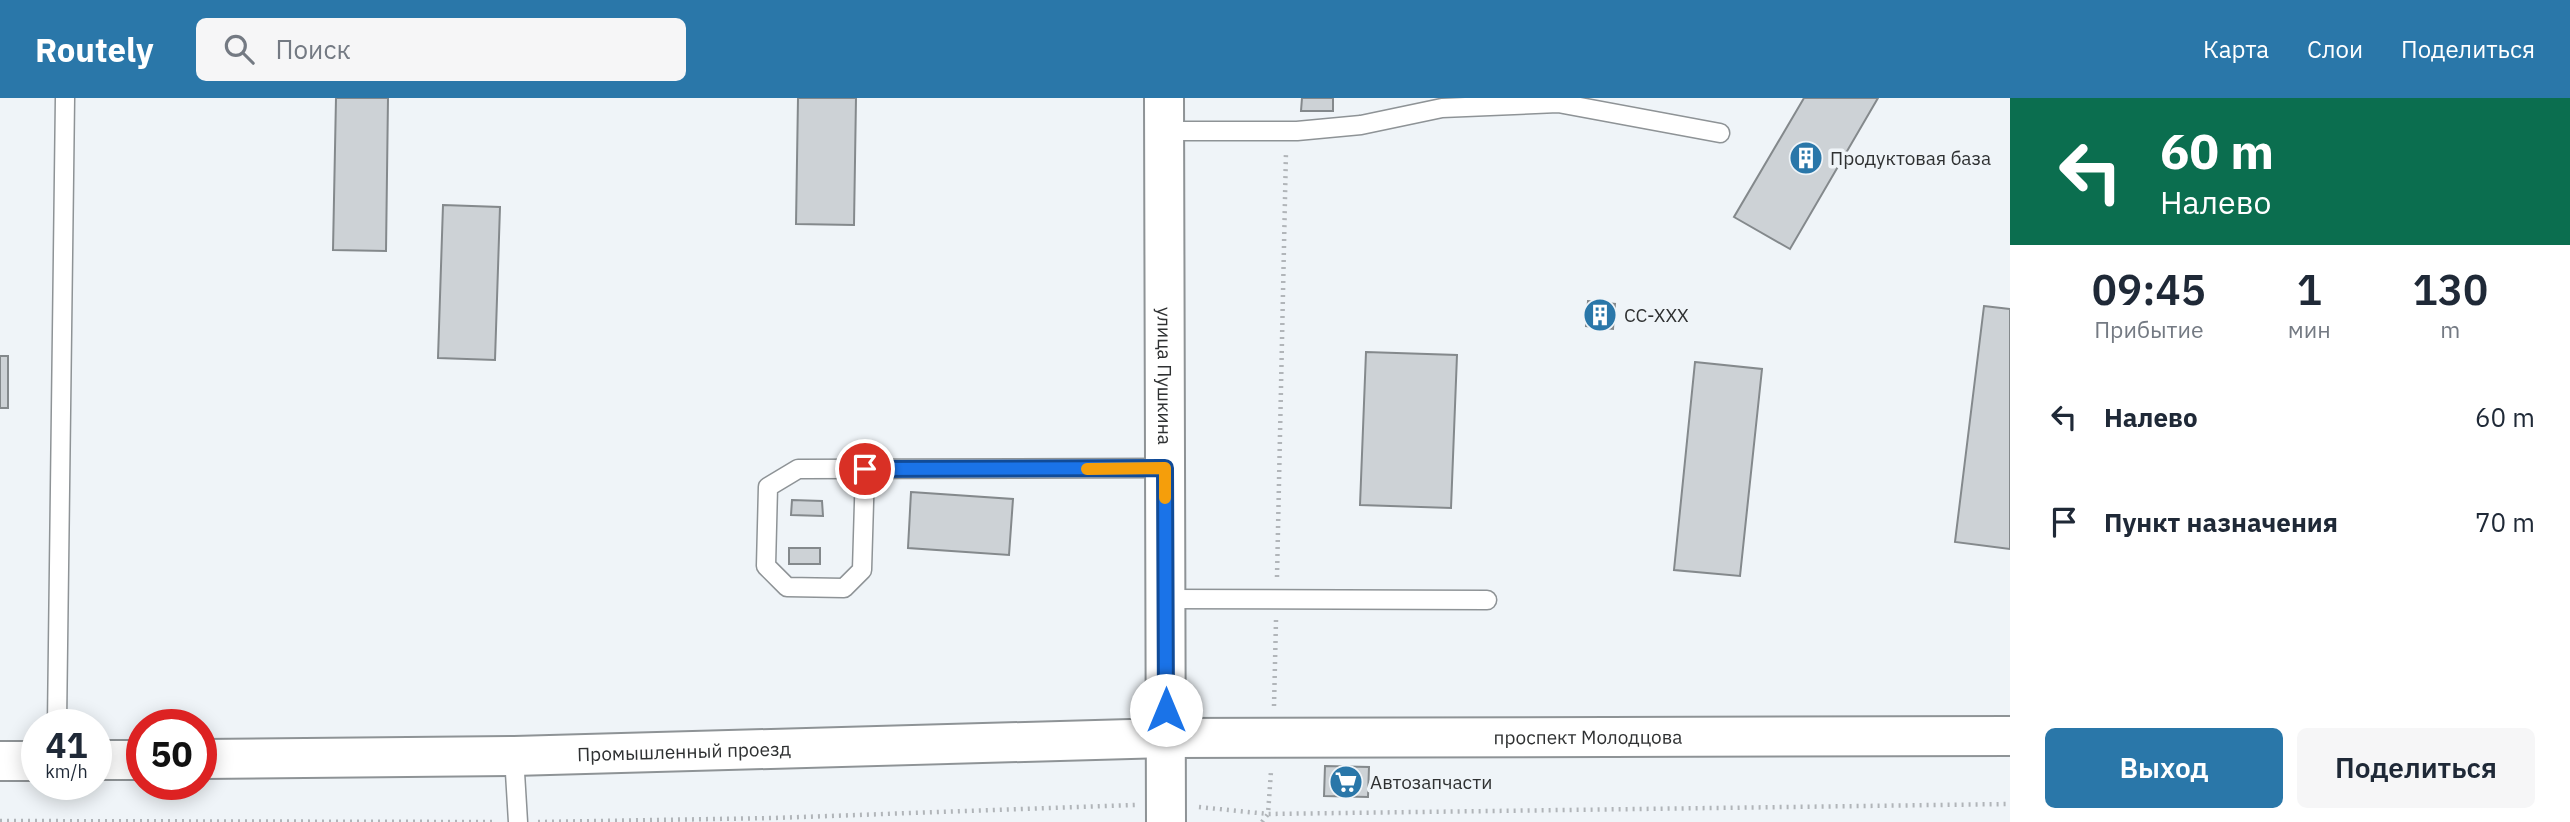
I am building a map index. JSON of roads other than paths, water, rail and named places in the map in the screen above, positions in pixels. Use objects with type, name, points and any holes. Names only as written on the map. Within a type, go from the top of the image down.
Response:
[{"type":"main road","name":"улица Пушкина","points":[[1164,114],[1166,813]]},
{"type":"main road","name":"проспект Молодцова","points":[[1166,738],[2010,736]]},
{"type":"main road","name":"Промышленный проезд","points":[[217,759],[514,756],[1166,738]]},
{"type":"main road","points":[[0,761],[21,761]]},
{"type":"lane","points":[[57,709],[65,98]]},
{"type":"lane","points":[[1164,114],[1287,130],[1361,125],[1442,108],[1558,103],[1720,133]]},
{"type":"lane","points":[[865,469],[862,570],[844,588],[787,587],[766,566],[768,487],[798,470],[865,469],[1165,468]]},
{"type":"lane","points":[[1166,599],[1487,600]]},
{"type":"lane","points":[[514,756],[518,822]]},
{"type":"place","name":"Продуктовая база","points":[[1806,158]]},
{"type":"place","name":"СС-ХХХ","points":[[1600,315]]},
{"type":"place","name":"Автозапчасти","points":[[1346,782]]}]
